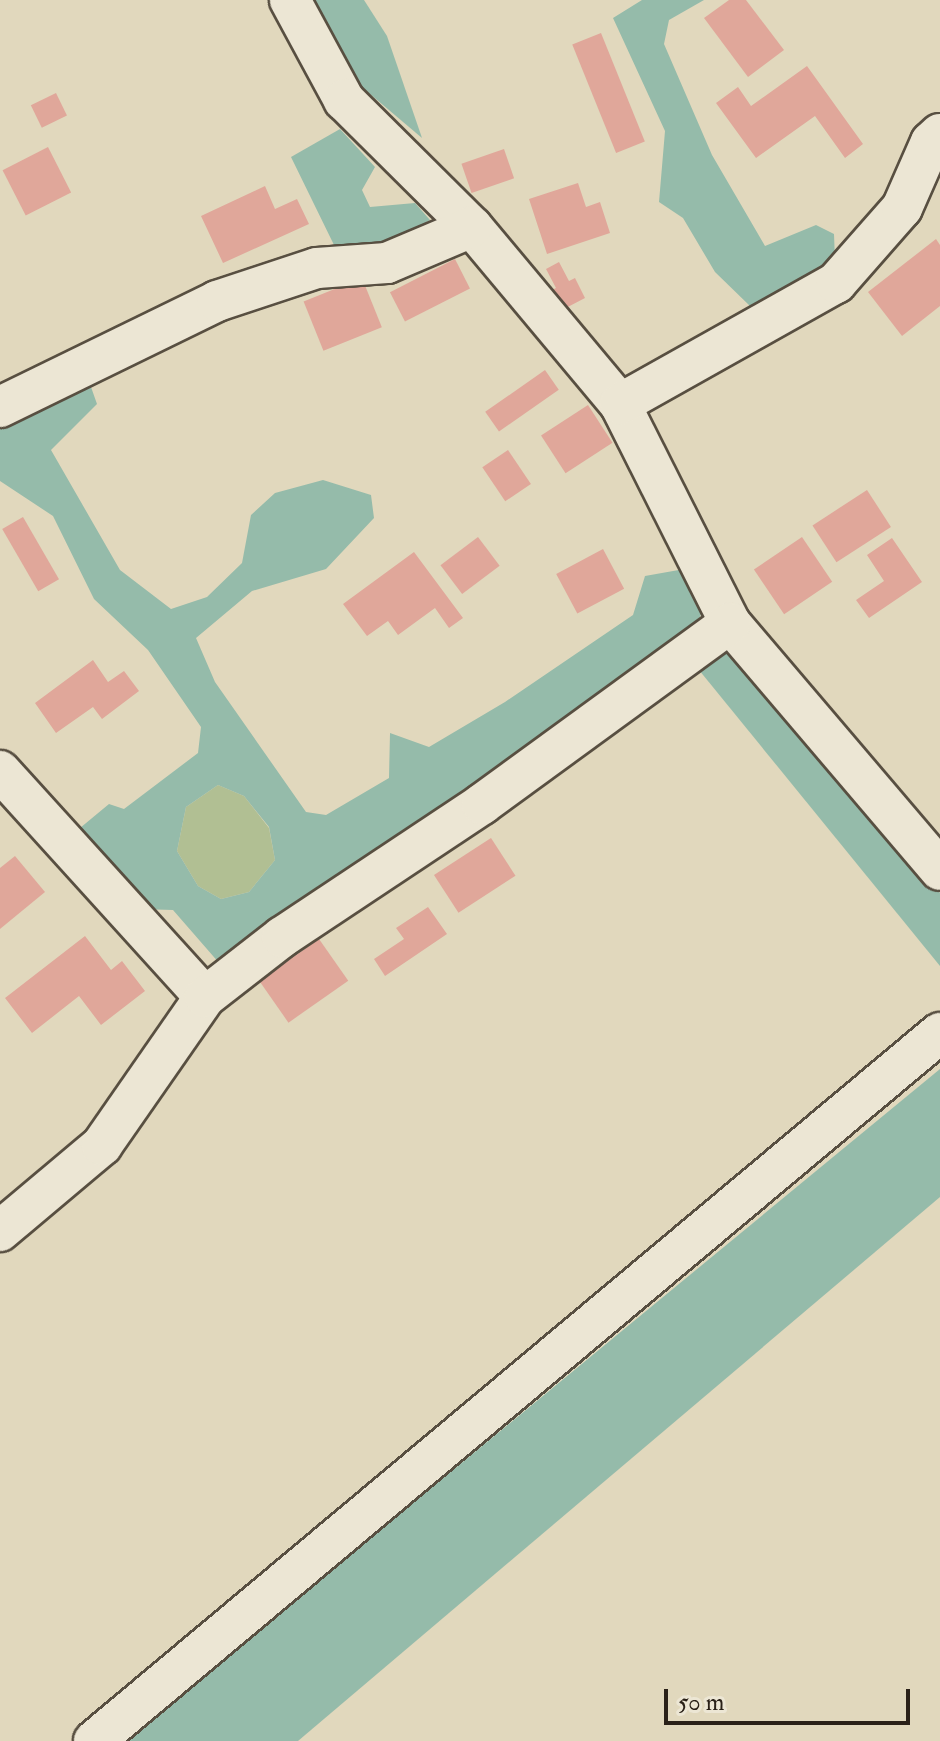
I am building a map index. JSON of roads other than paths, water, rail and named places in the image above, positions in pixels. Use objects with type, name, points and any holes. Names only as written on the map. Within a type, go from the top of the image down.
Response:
[{"type":"street","points":[[290,0],[344,100],[472,227],[620,404],[730,623],[940,870]]},
{"type":"street","points":[[620,404],[836,283],[902,208],[931,142],[940,134]]},
{"type":"street","points":[[0,407],[217,301],[317,268],[387,263],[472,227]]},
{"type":"street","points":[[0,1231],[102,1145],[205,997],[282,937],[482,804],[730,623]]},
{"type":"street","points":[[0,771],[205,997]]},
{"type":"street","points":[[94,1741],[940,1033]]}]
